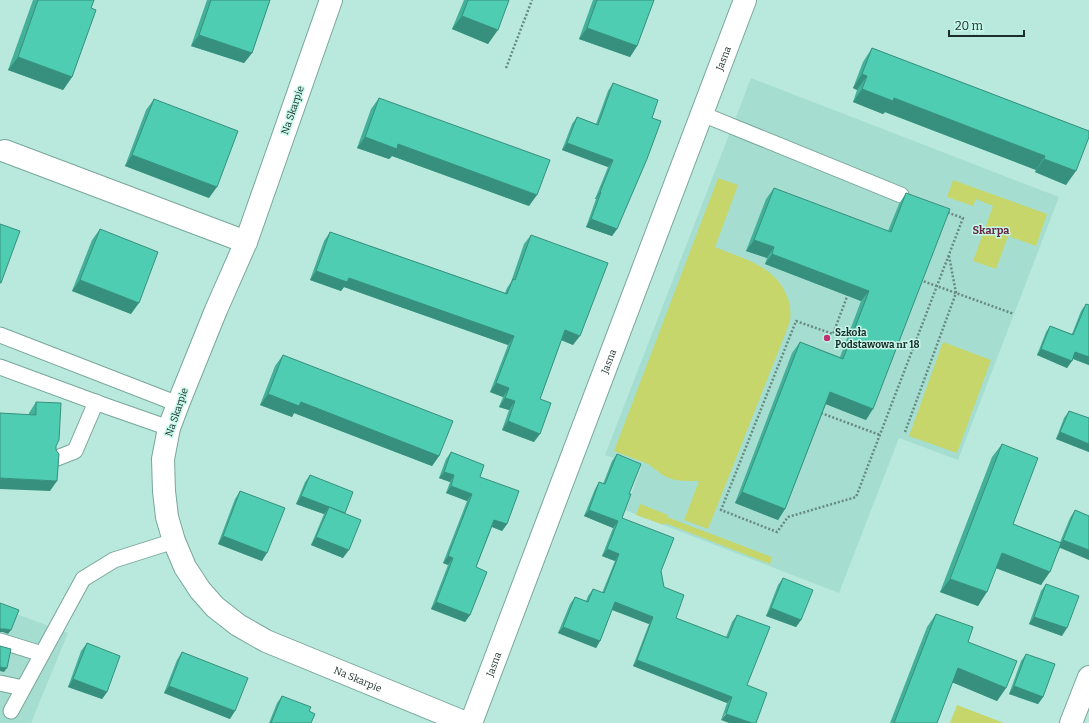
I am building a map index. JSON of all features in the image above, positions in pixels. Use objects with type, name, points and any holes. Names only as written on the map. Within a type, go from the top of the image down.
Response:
[{"type":"street","name":"Na Skarpie","points":[[331,0],[246,242],[216,310],[169,428],[163,459],[164,491],[167,517],[174,541],[185,567],[200,590],[215,607],[238,624],[266,641],[466,723]]},
{"type":"street","name":"Jasna","points":[[471,723],[745,0]]},
{"type":"street","points":[[5,151],[246,242]]},
{"type":"street","points":[[1071,723],[1089,677]]},
{"type":"lane","points":[[702,114],[901,195]]},
{"type":"lane","points":[[0,335],[178,404]]},
{"type":"lane","points":[[0,367],[169,428]]},
{"type":"lane","points":[[57,458],[75,451],[96,402]]},
{"type":"lane","points":[[11,711],[83,579],[114,560],[174,541]]},
{"type":"lane","points":[[0,641],[42,654]]},
{"type":"lane","points":[[0,683],[23,688]]},
{"type":"path","points":[[506,68],[532,0]]},
{"type":"path","points":[[849,292],[833,334],[796,321],[721,510],[777,532],[788,517],[856,497],[938,287],[963,218],[942,210]]},
{"type":"path","points":[[905,432],[956,293],[949,256]]},
{"type":"path","points":[[919,280],[1014,314]]},
{"type":"path","points":[[819,412],[880,435]]},
{"type":"shaded area","name":"Szkoła Podstawowa nr 18","points":[[751,78],[1059,197],[958,460],[899,438],[839,593],[625,510],[641,468],[605,455]]},
{"type":"shaded area","points":[[0,608],[68,633],[31,723],[0,723]]},
{"type":"green space","points":[[718,178],[738,185],[715,247],[752,262],[763,268],[775,278],[788,297],[790,305],[790,320],[708,529],[684,520],[699,481],[675,480],[664,476],[648,464],[614,451]]},
{"type":"green space","points":[[953,180],[1047,214],[1036,246],[1008,236],[996,269],[973,261],[993,206],[976,199],[973,206],[947,197]]},
{"type":"green space","points":[[943,342],[991,360],[957,453],[909,436]]},
{"type":"green space","points":[[640,504],[668,515],[667,517],[772,557],[770,564],[665,523],[664,525],[636,515]]},
{"type":"green space","points":[[957,705],[1004,723],[950,723]]},
{"type":"building","points":[[38,0],[94,0],[91,8],[96,10],[72,77],[18,57]]},
{"type":"building","points":[[211,0],[270,0],[252,53],[199,35]]},
{"type":"building","points":[[468,0],[509,0],[498,30],[462,16]]},
{"type":"building","points":[[597,0],[654,0],[637,46],[587,28]]},
{"type":"building","points":[[872,48],[1089,131],[1089,137],[1076,171],[1044,159],[1045,156],[894,98],[893,101],[862,89],[867,76],[862,74]]},
{"type":"building","points":[[613,83],[658,100],[652,118],[661,121],[647,159],[617,229],[591,219],[613,160],[567,143],[577,117],[598,125]]},
{"type":"building","points":[[379,98],[550,160],[537,195],[398,144],[397,149],[365,137]]},
{"type":"building","points":[[154,99],[238,131],[217,187],[132,155]]},
{"type":"building","points":[[774,188],[891,232],[906,193],[950,209],[873,409],[830,392],[785,509],[742,492],[800,342],[843,359],[869,291],[772,254],[774,247],[754,240]]},
{"type":"building","points":[[0,224],[20,231],[1,283],[0,283]]},
{"type":"building","points":[[100,229],[158,252],[139,303],[80,280]]},
{"type":"building","points":[[330,232],[507,294],[513,279],[515,280],[531,235],[608,263],[580,336],[565,330],[540,399],[551,403],[540,434],[508,421],[515,401],[505,398],[509,388],[496,383],[514,336],[349,278],[347,282],[316,271]]},
{"type":"building","points":[[1086,304],[1089,305],[1089,357],[1075,352],[1072,361],[1041,349],[1050,326],[1073,335]]},
{"type":"building","points":[[283,355],[453,421],[439,456],[301,402],[299,406],[268,394]]},
{"type":"building","points":[[36,402],[61,403],[59,440],[56,446],[56,450],[59,454],[57,481],[0,478],[0,413],[36,415]]},
{"type":"building","points":[[1069,411],[1089,418],[1089,444],[1060,432]]},
{"type":"building","points":[[1002,444],[1038,458],[1013,524],[1061,543],[1050,572],[1002,553],[987,592],[950,579]]},
{"type":"building","points":[[451,452],[484,465],[480,477],[519,491],[507,524],[494,520],[476,567],[487,572],[470,615],[436,602],[453,558],[448,556],[472,494],[451,486],[454,475],[444,472]]},
{"type":"building","points":[[617,454],[641,464],[629,494],[631,494],[622,518],[674,538],[661,571],[664,587],[684,595],[676,618],[728,638],[737,615],[770,627],[747,685],[767,693],[756,723],[726,714],[732,697],[637,660],[653,617],[615,602],[600,641],[563,627],[575,597],[588,602],[593,589],[604,593],[619,554],[607,549],[618,521],[589,510],[599,482],[605,484]]},
{"type":"building","points":[[310,475],[353,492],[345,513],[301,496]]},
{"type":"building","points":[[240,491],[285,508],[267,553],[223,536]]},
{"type":"building","points":[[329,507],[361,520],[349,550],[316,537]]},
{"type":"building","points":[[1075,510],[1089,516],[1089,550],[1063,540]]},
{"type":"building","points":[[783,578],[813,590],[801,620],[771,608]]},
{"type":"building","points":[[1046,584],[1079,596],[1067,628],[1034,617]]},
{"type":"building","points":[[0,603],[19,610],[11,630],[0,629]]},
{"type":"building","points":[[936,614],[973,627],[968,642],[1017,661],[1006,688],[958,668],[937,723],[894,723]]},
{"type":"building","points":[[87,643],[120,656],[107,692],[73,679]]},
{"type":"building","points":[[0,646],[11,649],[7,668],[0,667]]},
{"type":"building","points":[[182,652],[248,678],[235,711],[169,686]]},
{"type":"building","points":[[1026,654],[1055,664],[1043,697],[1014,686]]},
{"type":"building","points":[[282,696],[311,707],[309,711],[315,714],[311,723],[271,723]]},
{"type":"place","name":"Szkoła Podstawowa nr 18","points":[[827,338]]},
{"type":"district","name":"Skarpa","points":[[991,230]]}]
